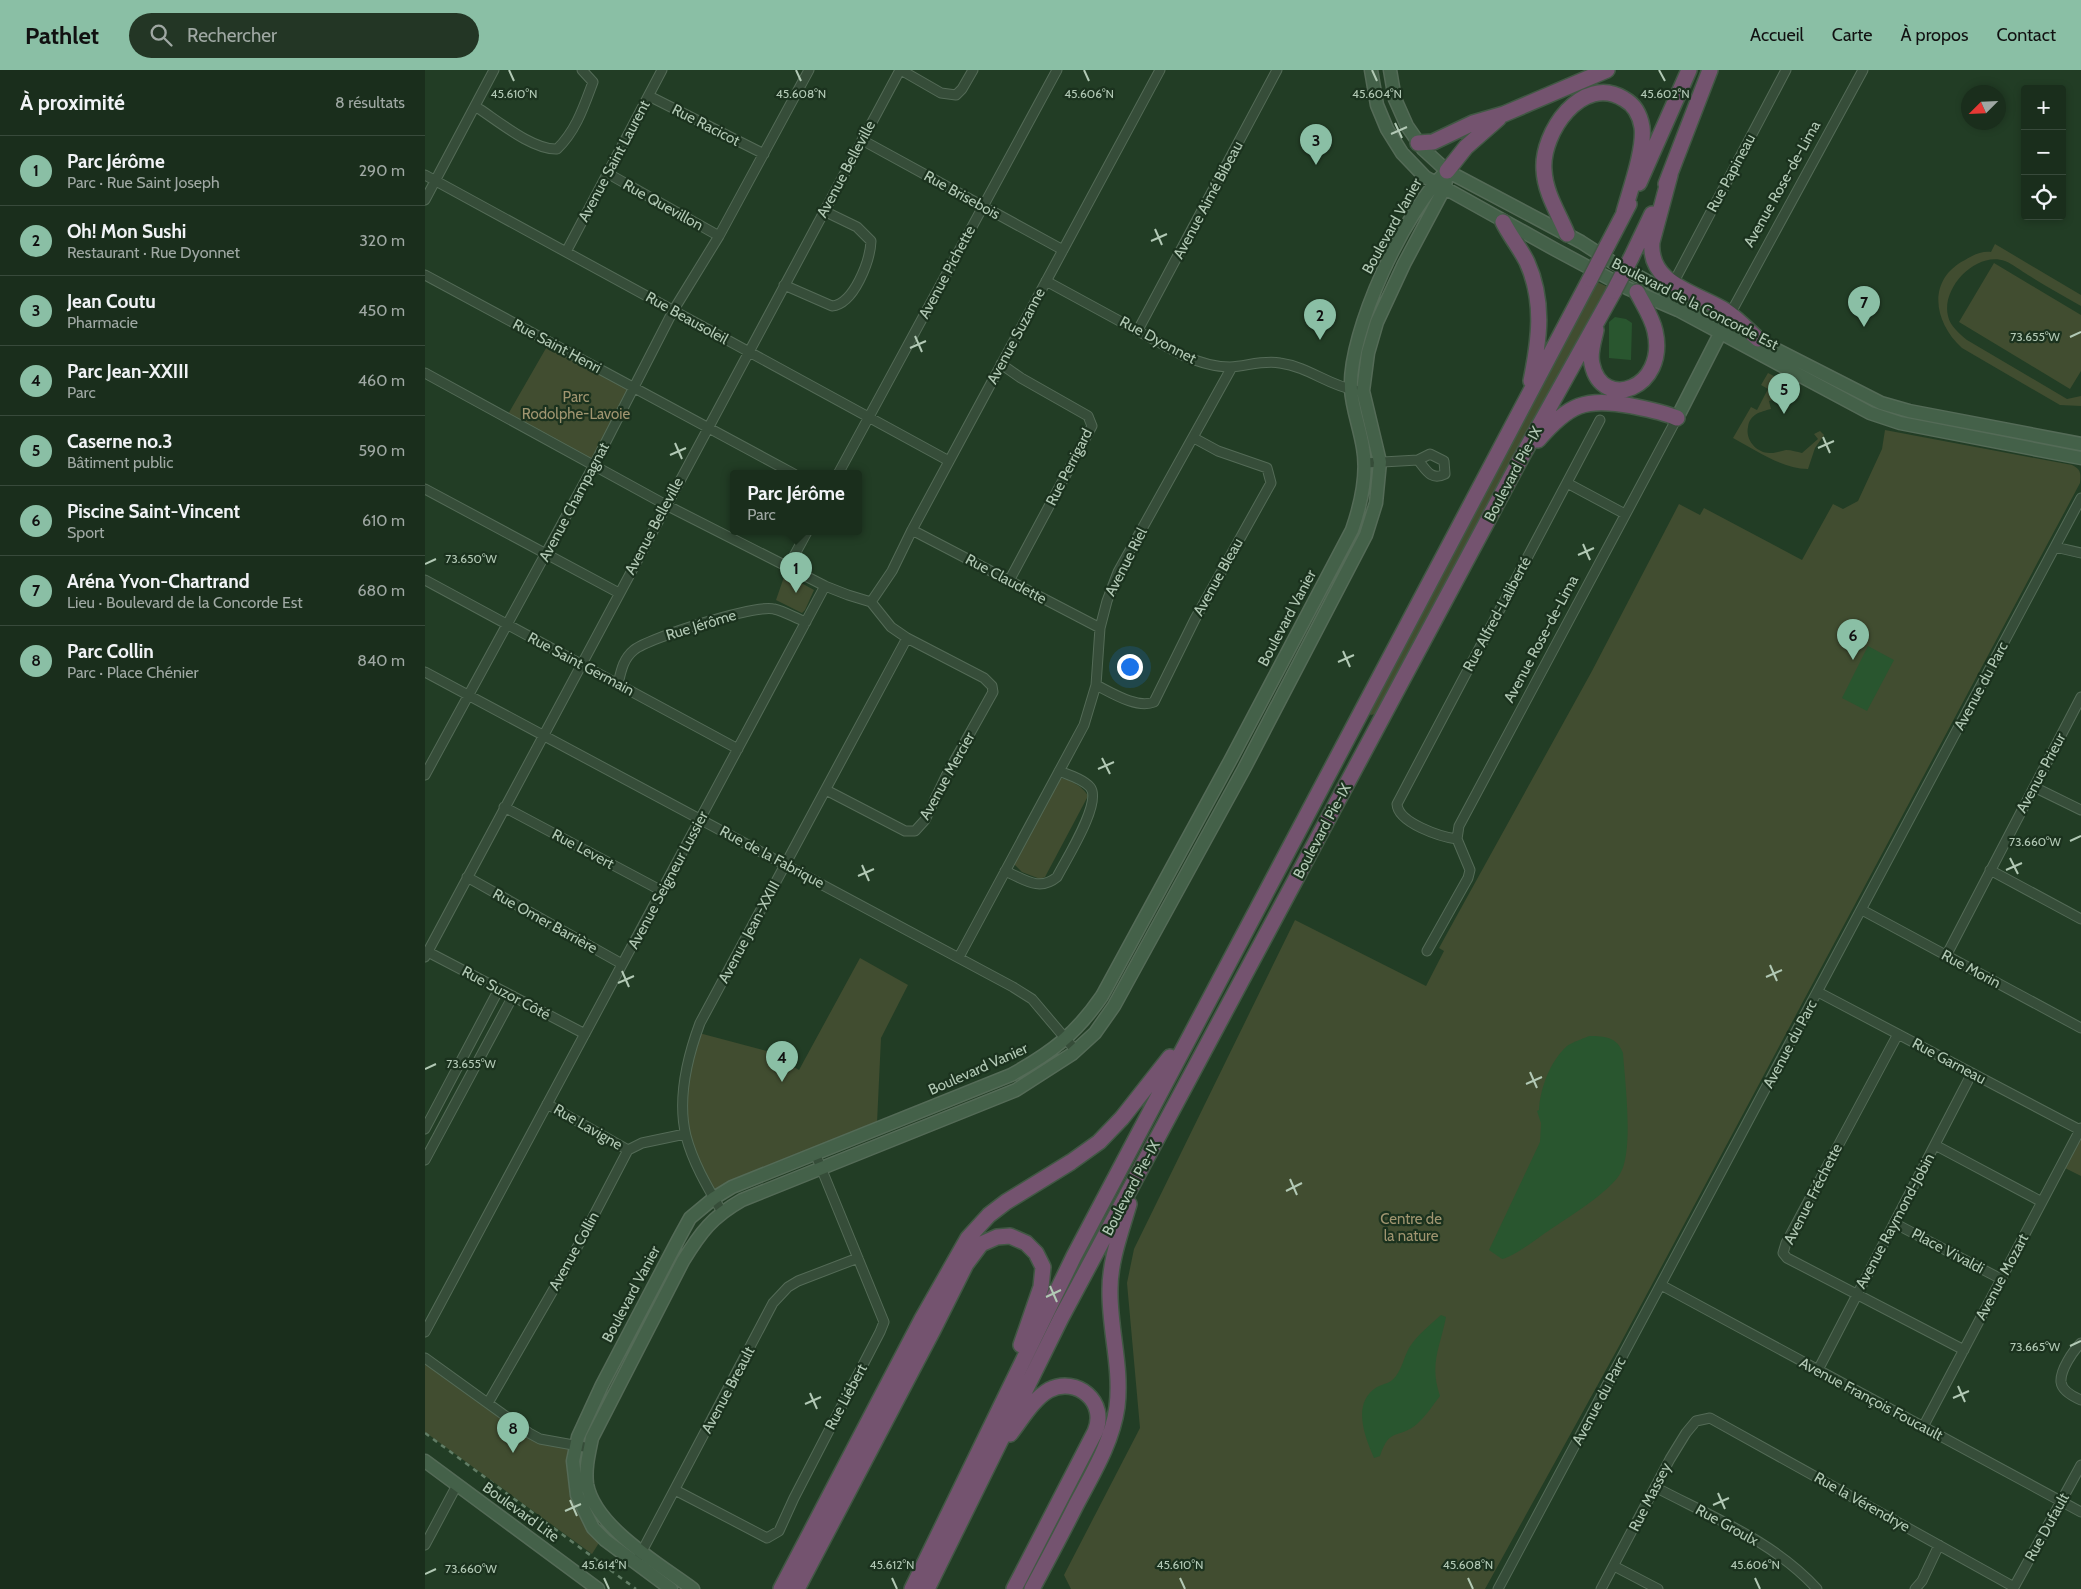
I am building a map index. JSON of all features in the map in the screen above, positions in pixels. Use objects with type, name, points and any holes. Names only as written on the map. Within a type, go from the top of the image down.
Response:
[{"type":"highway","points":[[1418,143],[1433,142],[1473,123],[1504,114],[1607,70]]},
{"type":"highway","name":"Boulevard Pie-IX","points":[[912,1589],[1052,1300],[1192,1030],[1625,212],[1689,70]]},
{"type":"highway","name":"Boulevard Pie-IX","points":[[927,1589],[1028,1382],[1520,460],[1631,258],[1670,175],[1710,70]]},
{"type":"highway","points":[[1567,234],[1545,181],[1543,169],[1545,150],[1552,130],[1565,113],[1578,102],[1595,94],[1613,94],[1627,101],[1636,110],[1642,125],[1642,142],[1625,212]]},
{"type":"highway","points":[[1447,171],[1466,147],[1504,114]]},
{"type":"highway","points":[[1670,175],[1652,242],[1655,265],[1663,276],[1725,324],[1758,340]]},
{"type":"highway","points":[[1503,222],[1510,237],[1527,262],[1538,300],[1539,336],[1527,400]]},
{"type":"highway","points":[[1598,321],[1591,356],[1595,374],[1605,384],[1616,389],[1629,389],[1642,383],[1653,366],[1657,341],[1652,320],[1637,292]]},
{"type":"highway","points":[[1520,460],[1556,420],[1569,411],[1586,404],[1597,402],[1619,404],[1677,418]]},
{"type":"highway","points":[[781,1589],[967,1238],[989,1215],[1006,1202],[1071,1162],[1099,1142],[1122,1118],[1192,1030]]},
{"type":"highway","points":[[1032,1589],[1098,1464],[1112,1428],[1117,1406],[1118,1382],[1110,1297],[1111,1273],[1137,1176]]},
{"type":"highway","points":[[797,1589],[966,1264],[981,1244],[1004,1236],[1017,1238],[1030,1246],[1039,1259],[1043,1273],[1041,1287],[1030,1315],[1010,1385]]},
{"type":"highway","points":[[995,1453],[1036,1402],[1051,1389],[1064,1386],[1078,1388],[1089,1395],[1095,1404],[1098,1421],[1095,1432],[1014,1589]]},
{"type":"street","points":[[425,200],[494,70]]},
{"type":"street","points":[[475,106],[526,139],[547,149],[557,149],[567,139],[582,111],[593,82],[582,70]]},
{"type":"street","name":"Avenue Saint Laurent","points":[[566,252],[662,70]]},
{"type":"street","points":[[799,70],[808,72]]},
{"type":"street","points":[[901,70],[941,93],[955,95],[962,90],[973,70]]},
{"type":"street","name":"Avenue Belleville","points":[[426,954],[707,427],[901,70]]},
{"type":"street","name":"Avenue Pichette","points":[[840,470],[1057,70]]},
{"type":"street","name":"Avenue Suzanne","points":[[871,602],[892,571],[912,530],[1160,70]]},
{"type":"street","name":"Avenue Aimé Bibeau","points":[[1138,330],[1277,70]]},
{"type":"street","name":"Boulevard de la Concorde Est","points":[[1371,70],[1377,105],[1391,136],[1414,167],[1425,177],[1503,222],[1637,292],[1678,310],[1725,324]]},
{"type":"street","name":"Boulevard de la Concorde Est","points":[[1390,70],[1397,106],[1407,126],[1418,143],[1447,171],[1567,234],[1648,282],[1725,324],[1848,402],[1882,418],[2081,458]]},
{"type":"street","name":"Rue Papineau","points":[[1677,276],[1786,70]]},
{"type":"street","name":"Avenue Rose-de-Lima","points":[[1457,839],[1459,826],[1677,418],[1725,324],[1863,70]]},
{"type":"street","name":"Avenue Champagnat","points":[[425,776],[594,465],[673,311],[719,236],[808,72]]},
{"type":"street","name":"Rue Racicot","points":[[649,96],[764,154]]},
{"type":"street","name":"Rue Brisebois","points":[[862,140],[1063,250]]},
{"type":"street","name":"Boulevard Vanier","points":[[671,1589],[605,1540],[593,1528],[577,1495],[573,1461],[578,1437],[602,1385],[690,1218],[714,1198],[732,1187],[1011,1075],[1039,1060],[1086,1019],[1102,996],[1352,530],[1360,508],[1365,463],[1353,353],[1363,319],[1384,269],[1409,224],[1440,185],[1447,171]]},
{"type":"street","name":"Rue Quevillon","points":[[607,174],[719,236]]},
{"type":"street","name":"Rue Beausoleil","points":[[425,175],[949,461]]},
{"type":"street","points":[[784,284],[832,306],[839,305],[850,297],[870,254],[871,241],[857,227],[824,211]]},
{"type":"street","name":"Rue Saint Henri","points":[[425,275],[787,470]]},
{"type":"street","name":"Rue Dyonnet","points":[[1046,281],[1182,355],[1202,363],[1232,367],[1268,362],[1279,363],[1307,369],[1335,384],[1357,390]]},
{"type":"street","name":"Boulevard de la Concorde Est","points":[[1758,340],[1861,394],[1887,405],[2081,444]]},
{"type":"street","name":"Rue Perrigard","points":[[1001,364],[1021,378],[1087,416],[1093,426],[1009,581]]},
{"type":"street","name":"Avenue Riel","points":[[959,957],[1083,726],[1096,685],[1100,628],[1107,601],[1118,572],[1232,367]]},
{"type":"street","points":[[425,373],[666,505],[825,586],[871,602],[891,627],[907,638]]},
{"type":"street","name":"Boulevard Vanier","points":[[693,1589],[613,1528],[597,1510],[587,1484],[587,1462],[592,1438],[683,1261],[699,1235],[722,1212],[742,1200],[1016,1090],[1045,1073],[1076,1051],[1095,1033],[1114,1006],[1244,769],[1366,535],[1376,503],[1380,462],[1357,390]]},
{"type":"street","name":"Rue Alfred-Laliberté","points":[[1457,839],[1441,837],[1405,818],[1397,809],[1399,799],[1600,420]]},
{"type":"street","name":"Avenue Bleau","points":[[1096,685],[1127,700],[1147,705],[1154,702],[1195,619],[1271,483],[1267,468],[1217,451],[1194,438]]},
{"type":"street","points":[[1365,463],[1418,460]]},
{"type":"street","points":[[1567,484],[1625,514]]},
{"type":"street","points":[[425,489],[619,593]]},
{"type":"street","name":"Avenue du Parc","points":[[1498,1589],[2081,498]]},
{"type":"street","name":"Rue Claudette","points":[[912,530],[1100,628]]},
{"type":"street","points":[[787,567],[805,535]]},
{"type":"street","points":[[2055,547],[2081,553]]},
{"type":"street","name":"Rue Saint Germain","points":[[425,580],[738,749]]},
{"type":"street","name":"Avenue Seigneur Lussier","points":[[425,1332],[825,586]]},
{"type":"street","name":"Rue Jérôme","points":[[618,684],[624,661],[635,649],[658,638],[734,614],[763,609],[773,608],[806,622]]},
{"type":"street","name":"Avenue Mercier","points":[[826,790],[905,831],[915,830],[925,820],[946,776],[993,692],[992,686],[984,678],[907,638]]},
{"type":"street","name":"Avenue Jean-XXIII","points":[[722,1212],[692,1157],[685,1134],[683,1094],[691,1048],[700,1023],[907,638]]},
{"type":"street","name":"Rue de la Fabrique","points":[[425,672],[1013,987],[1032,999],[1076,1051]]},
{"type":"street","name":"Avenue Prieur","points":[[1946,956],[2081,697]]},
{"type":"street","points":[[1005,871],[1040,885],[1050,882],[1057,877],[1092,809],[1094,794],[1091,788],[1083,782],[1059,771]]},
{"type":"street","points":[[2034,786],[2081,810]]},
{"type":"street","name":"Rue Levert","points":[[504,807],[661,891]]},
{"type":"street","points":[[1427,951],[1469,878],[1470,870],[1457,839]]},
{"type":"street","points":[[1990,870],[2081,919]]},
{"type":"street","name":"Rue Omer Barrière","points":[[467,877],[622,964]]},
{"type":"street","name":"Rue Morin","points":[[1862,910],[2081,1028]]},
{"type":"street","name":"Rue Suzor Côté","points":[[426,954],[513,996],[585,1034]]},
{"type":"street","points":[[425,1129],[499,989]]},
{"type":"street","name":"Rue Garneau","points":[[1818,992],[2081,1129]]},
{"type":"street","points":[[425,1160],[513,996]]},
{"type":"street","name":"Avenue Fréchette","points":[[1898,1034],[1786,1243],[1783,1253],[1787,1258],[1964,1350]]},
{"type":"street","name":"Avenue Raymond-Jobin","points":[[1818,1370],[1972,1073]]},
{"type":"street","points":[[446,1090],[459,1097]]},
{"type":"street","name":"Rue Lavigne","points":[[547,1104],[628,1150]]},
{"type":"street","name":"Avenue Mozart","points":[[1923,1427],[2081,1129]]},
{"type":"street","points":[[628,1150],[642,1143],[685,1134]]},
{"type":"street","points":[[1935,1145],[2042,1202]]},
{"type":"street","name":"Avenue Collin","points":[[488,1403],[570,1261],[628,1150]]},
{"type":"street","name":"Rue Liébert","points":[[675,1490],[767,1538],[779,1530],[880,1332],[884,1322],[815,1153]]},
{"type":"street","name":"Place Vivaldi","points":[[1894,1223],[2001,1279]]},
{"type":"street","name":"Avenue Breault","points":[[636,1562],[773,1304],[788,1287],[798,1281],[858,1258]]},
{"type":"street","name":"Avenue François Foucault","points":[[1661,1285],[2081,1512]]},
{"type":"street","points":[[2081,1343],[2065,1366],[2061,1381],[2063,1387],[2072,1396],[2081,1400]]},
{"type":"street","points":[[425,1358],[529,1433],[540,1439],[590,1448]]},
{"type":"street","name":"Rue Massey","points":[[1601,1589],[1686,1432],[1696,1421],[1710,1418]]},
{"type":"street","name":"Rue la Vérendrye","points":[[1710,1418],[2013,1588]]},
{"type":"street","name":"Boulevard Lite","points":[[425,1461],[598,1589]]},
{"type":"street","name":"Rue Dufault","points":[[2013,1588],[2081,1464]]},
{"type":"street","points":[[425,1545],[457,1485]]},
{"type":"street","name":"Rue Groulx","points":[[1655,1487],[1755,1539],[1808,1579],[1817,1589]]},
{"type":"street","points":[[1915,1589],[1922,1581],[1939,1545]]},
{"type":"street","points":[[1614,1566],[1658,1589]]},
{"type":"green space","points":[[1995,244],[2081,295],[2081,306],[2011,264],[1994,259],[1983,261],[1972,267],[1955,284],[1947,305],[1951,323],[1967,340],[2067,399],[2081,396],[2081,406],[2060,405],[1962,348],[1945,327],[1938,302],[1944,279],[1953,268],[1968,258],[1980,253],[1991,252]]},
{"type":"green space","points":[[1994,263],[2081,315],[2081,371],[2070,389],[1959,322]]},
{"type":"green space","points":[[1595,281],[1608,287],[1385,699],[1375,714],[1371,715],[1368,713]]},
{"type":"green space","name":"Parc Rodolphe-Lavoie","points":[[549,343],[634,388],[594,465],[507,416]]},
{"type":"green space","points":[[1768,373],[1790,384],[1782,397],[1769,401],[1771,409],[1753,416],[1748,427],[1748,437],[1757,449],[1766,453],[1786,450],[1802,453],[1818,439],[1814,434],[1820,431],[1824,435],[1815,448],[1808,469],[1788,466],[1733,438],[1751,407],[1757,410],[1768,389],[1761,385]]},
{"type":"green space","name":"Centre de la nature","points":[[1885,430],[2072,465],[2080,472],[2080,483],[1618,1348],[1485,1589],[1071,1589],[1064,1575],[1140,1428],[1127,1283],[1134,1249],[1295,920],[1426,986],[1444,951],[1439,948],[1592,671],[1679,504],[1700,515],[1704,508],[1802,560],[1833,504],[1843,509],[1858,501],[1882,449]]},
{"type":"green space","points":[[785,574],[814,590],[802,613],[776,600]]},
{"type":"green space","points":[[1058,778],[1075,784],[1083,789],[1088,796],[1045,877],[1040,879],[1022,872],[1014,864]]},
{"type":"green space","points":[[860,958],[908,985],[881,1038],[877,1123],[712,1193],[687,1133],[683,1094],[699,1033],[767,1051],[799,1070]]},
{"type":"green space","points":[[2081,1133],[2081,1176],[2063,1167]]},
{"type":"green space","points":[[425,1358],[535,1439],[574,1444],[574,1481],[602,1538],[592,1554],[425,1432]]},
{"type":"shaded area","points":[[1615,317],[1626,319],[1632,323],[1631,360],[1609,358],[1609,322]]},
{"type":"shaded area","points":[[1868,646],[1894,660],[1867,711],[1842,698]]},
{"type":"shaded area","points":[[1589,1036],[1610,1038],[1623,1053],[1628,1133],[1627,1149],[1620,1174],[1608,1188],[1580,1210],[1521,1250],[1502,1259],[1489,1250],[1540,1142],[1541,1123],[1537,1111],[1539,1110],[1541,1093],[1547,1076],[1556,1059],[1567,1046]]},
{"type":"shaded area","points":[[1441,1315],[1446,1317],[1435,1365],[1435,1375],[1440,1396],[1417,1424],[1405,1432],[1391,1437],[1380,1456],[1374,1458],[1362,1421],[1364,1402],[1377,1387],[1394,1379],[1412,1343]]},
{"type":"railway","points":[[425,1433],[636,1589]]},
{"type":"place","name":"Jean Coutu","points":[[1316,165]]},
{"type":"place","name":"Aréna Yvon-Chartrand","points":[[1864,327]]},
{"type":"place","name":"Oh! Mon Sushi","points":[[1320,340]]},
{"type":"place","name":"Caserne no.3","points":[[1784,414]]},
{"type":"place","name":"Parc Jérôme","points":[[796,593]]},
{"type":"place","name":"Piscine Saint-Vincent","points":[[1853,660]]},
{"type":"place","name":"Parc Jean-XXIII","points":[[782,1082]]},
{"type":"place","name":"Parc Collin","points":[[513,1453]]}]
